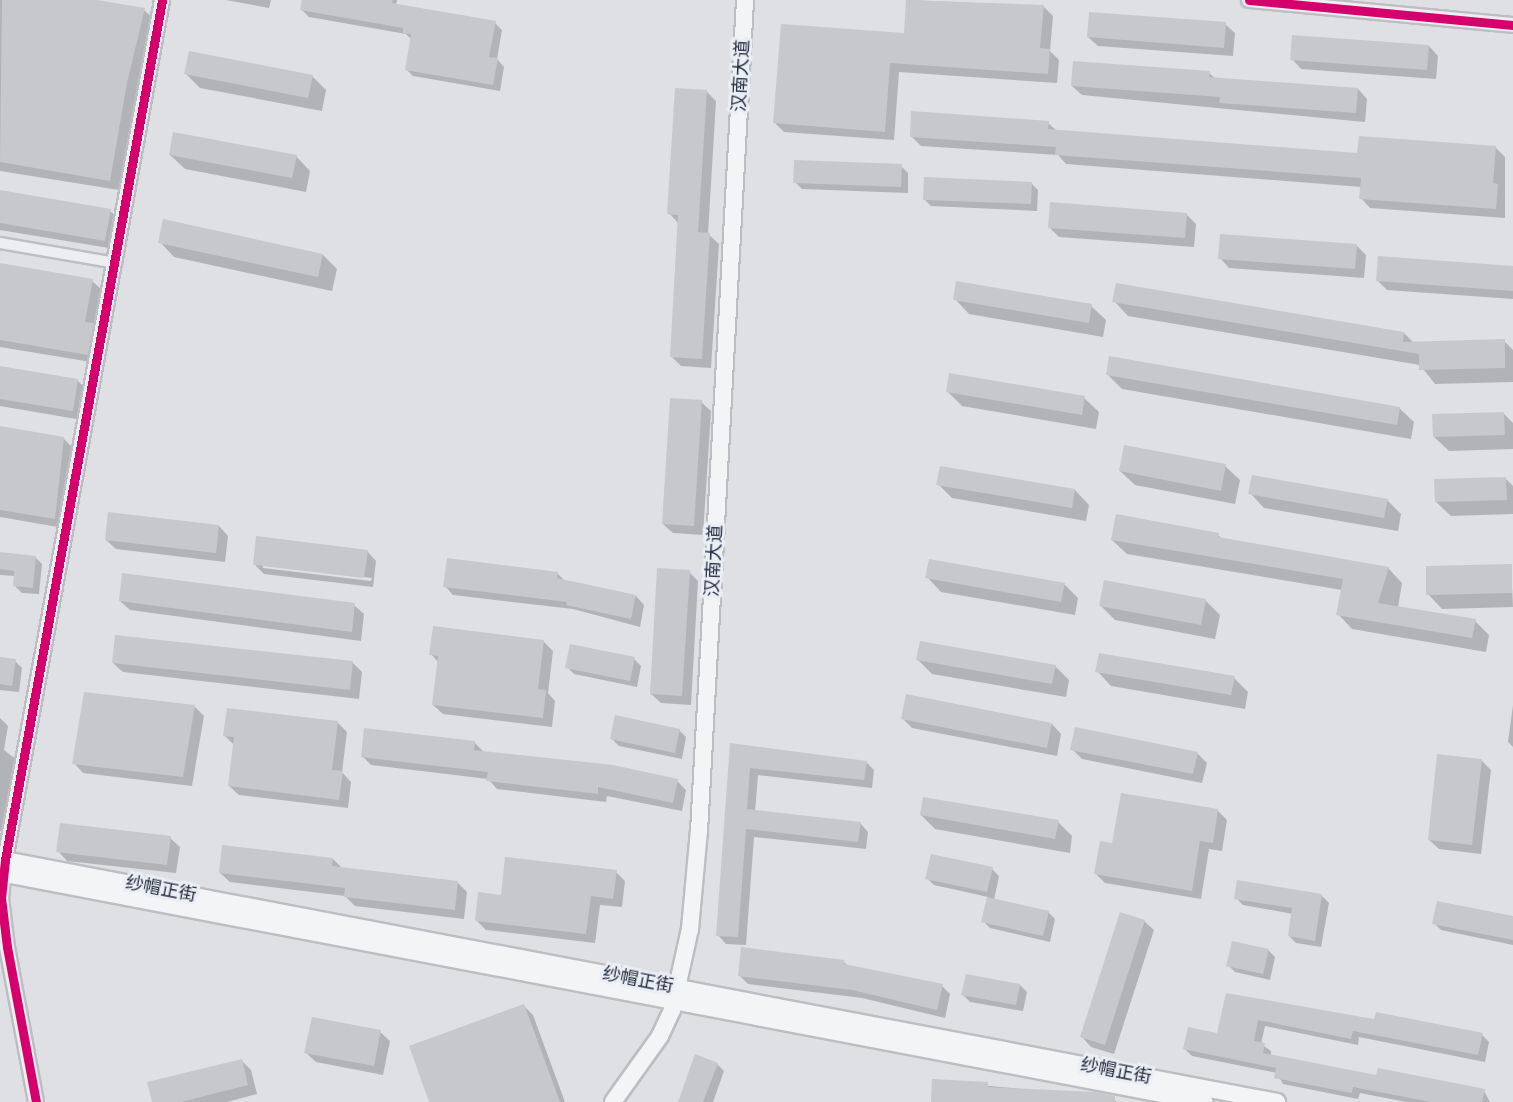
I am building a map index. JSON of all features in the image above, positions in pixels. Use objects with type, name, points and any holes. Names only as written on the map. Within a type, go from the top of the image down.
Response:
[{"type":"main road","name":"汉南大道","points":[[613,1102],[660,1036],[677,994],[690,929],[699,831],[745,0]]},
{"type":"main road","name":"纱帽正街","points":[[2,866],[677,994],[1276,1102]]},
{"type":"main road","name":"纱帽正街","points":[[677,994],[1204,1102]]},
{"type":"street","points":[[36,1102],[7,947],[1,898],[2,866],[116,262],[162,0]]},
{"type":"street","points":[[1249,0],[1513,25]]},
{"type":"street","points":[[0,243],[116,262]]},
{"type":"building","points":[[2,0],[97,0],[145,8],[127,83],[110,181],[0,162]]},
{"type":"building","points":[[302,0],[393,0],[392,3],[496,21],[489,57],[498,58],[493,85],[405,70],[411,34],[403,33],[403,28],[300,10]]},
{"type":"building","points":[[906,0],[1044,5],[1040,48],[1050,49],[1048,74],[890,63],[885,132],[773,123],[781,24],[904,33]]},
{"type":"building","points":[[1089,12],[1226,22],[1224,48],[1087,37]]},
{"type":"building","points":[[1292,35],[1429,45],[1427,70],[1290,60]]},
{"type":"building","points":[[189,51],[313,75],[308,98],[184,74]]},
{"type":"building","points":[[1073,61],[1210,71],[1209,77],[1358,88],[1356,113],[1219,103],[1220,97],[1071,86]]},
{"type":"building","points":[[675,88],[707,90],[698,232],[710,233],[702,359],[670,357],[678,215],[667,214]]},
{"type":"building","points":[[911,111],[1049,121],[1048,129],[1357,153],[1359,136],[1496,146],[1493,183],[1498,184],[1496,209],[1359,199],[1361,178],[1055,155],[1056,147],[910,137]]},
{"type":"building","points":[[173,132],[297,155],[292,178],[169,155]]},
{"type":"building","points":[[794,160],[902,164],[901,187],[793,183]]},
{"type":"building","points":[[924,177],[1032,182],[1031,204],[923,200]]},
{"type":"building","points":[[0,190],[111,209],[105,241],[0,223]]},
{"type":"building","points":[[1050,202],[1187,213],[1185,238],[1048,228]]},
{"type":"building","points":[[163,219],[323,254],[318,277],[158,243]]},
{"type":"building","points":[[1220,234],[1357,244],[1355,269],[1218,259]]},
{"type":"building","points":[[1378,256],[1513,266],[1513,291],[1376,281]]},
{"type":"building","points":[[0,263],[93,279],[85,322],[94,323],[88,355],[0,340]]},
{"type":"building","points":[[956,281],[1092,304],[1089,323],[953,300]]},
{"type":"building","points":[[1116,283],[1404,332],[1403,342],[1505,339],[1505,368],[1419,370],[1419,354],[1112,302]]},
{"type":"building","points":[[1109,356],[1400,407],[1397,425],[1106,375]]},
{"type":"building","points":[[0,366],[78,379],[73,411],[0,399]]},
{"type":"building","points":[[949,373],[1085,396],[1082,415],[946,392]]},
{"type":"building","points":[[670,398],[702,400],[694,526],[662,524]]},
{"type":"building","points":[[1504,412],[1505,435],[1433,437],[1432,414]]},
{"type":"building","points":[[0,426],[64,437],[55,519],[0,510]]},
{"type":"building","points":[[1124,445],[1226,464],[1221,491],[1119,471]]},
{"type":"building","points":[[940,466],[1075,489],[1072,508],[936,485]]},
{"type":"building","points":[[1252,475],[1388,499],[1384,518],[1248,494]]},
{"type":"building","points":[[1506,477],[1507,500],[1435,502],[1434,479]]},
{"type":"building","points":[[108,512],[219,525],[216,553],[105,540]]},
{"type":"building","points":[[1116,514],[1219,533],[1218,537],[1389,567],[1378,603],[1476,619],[1472,638],[1336,615],[1343,579],[1111,540]]},
{"type":"building","points":[[256,536],[368,550],[364,578],[253,565]]},
{"type":"building","points":[[0,552],[36,556],[33,588],[13,586],[14,571],[0,569]]},
{"type":"building","points":[[447,558],[558,572],[557,578],[636,595],[631,619],[566,605],[567,602],[443,587]]},
{"type":"building","points":[[929,559],[1065,583],[1061,602],[925,578]]},
{"type":"building","points":[[1512,564],[1512,593],[1426,595],[1426,566]]},
{"type":"building","points":[[657,568],[690,570],[682,696],[650,694]]},
{"type":"building","points":[[122,573],[355,603],[352,632],[119,601]]},
{"type":"building","points":[[1104,580],[1206,599],[1201,625],[1099,606]]},
{"type":"building","points":[[433,626],[544,640],[538,689],[546,690],[543,718],[432,705],[438,656],[429,655]]},
{"type":"building","points":[[115,635],[353,661],[350,690],[112,663]]},
{"type":"building","points":[[920,641],[1056,665],[1052,684],[916,660]]},
{"type":"building","points":[[570,644],[635,657],[630,681],[565,668]]},
{"type":"building","points":[[1099,653],[1235,676],[1231,695],[1095,672]]},
{"type":"building","points":[[0,657],[16,659],[12,686],[0,684]]},
{"type":"building","points":[[84,692],[195,705],[183,777],[72,764]]},
{"type":"building","points":[[906,694],[1052,723],[1047,748],[901,719]]},
{"type":"building","points":[[227,708],[338,721],[332,770],[343,771],[339,800],[228,786],[234,737],[223,736]]},
{"type":"building","points":[[615,715],[680,729],[675,753],[610,739]]},
{"type":"building","points":[[1075,727],[1198,752],[1193,774],[1070,750]]},
{"type":"building","points":[[364,728],[475,741],[474,750],[613,765],[678,779],[673,803],[598,787],[598,794],[486,781],[488,772],[361,757]]},
{"type":"building","points":[[730,743],[867,761],[864,780],[750,768],[747,809],[861,822],[858,842],[746,829],[738,937],[716,936]]},
{"type":"building","points":[[1437,754],[1482,759],[1472,845],[1428,840]]},
{"type":"building","points":[[1121,793],[1218,809],[1213,843],[1200,841],[1192,891],[1094,874],[1100,841],[1112,843]]},
{"type":"building","points":[[923,797],[1059,820],[1055,839],[920,815]]},
{"type":"building","points":[[60,823],[171,836],[167,865],[56,852]]},
{"type":"building","points":[[222,845],[333,858],[332,866],[458,881],[455,910],[344,897],[345,888],[219,873]]},
{"type":"building","points":[[931,854],[993,867],[987,892],[925,879]]},
{"type":"building","points":[[505,857],[617,870],[613,899],[591,896],[586,934],[475,921],[478,892],[501,895]]},
{"type":"building","points":[[1237,880],[1322,894],[1315,941],[1288,936],[1292,908],[1234,899]]},
{"type":"building","points":[[987,897],[1049,911],[1043,936],[981,922]]},
{"type":"building","points":[[1437,901],[1513,916],[1513,940],[1432,924]]},
{"type":"building","points":[[1120,912],[1145,920],[1105,1045],[1080,1037]]},
{"type":"building","points":[[1232,941],[1269,949],[1263,974],[1226,966]]},
{"type":"building","points":[[741,947],[844,960],[844,964],[943,984],[937,1010],[852,990],[738,976]]},
{"type":"building","points":[[966,974],[1020,984],[1016,1005],[961,995]]},
{"type":"building","points":[[1226,993],[1374,1019],[1376,1012],[1483,1033],[1478,1055],[1353,1031],[1351,1039],[1258,1020],[1254,1041],[1265,1043],[1263,1053],[1376,1075],[1378,1068],[1485,1089],[1482,1102],[1431,1102],[1353,1087],[1352,1093],[1274,1078],[1276,1068],[1183,1049],[1188,1027],[1217,1033]]},
{"type":"building","points":[[524,1004],[560,1102],[429,1102],[409,1046]]},
{"type":"building","points":[[312,1017],[381,1030],[374,1066],[304,1053]]},
{"type":"building","points":[[695,1054],[718,1063],[703,1102],[678,1102]]},
{"type":"building","points":[[242,1059],[248,1085],[181,1102],[152,1102],[147,1082]]},
{"type":"building","points":[[932,1079],[988,1082],[988,1087],[1095,1092],[1115,1096],[1115,1102],[931,1102]]},
{"type":"cycle path","points":[[36,1102],[7,947],[1,898],[5,860],[162,0]]},
{"type":"cycle path","points":[[1249,0],[1513,25]]}]
